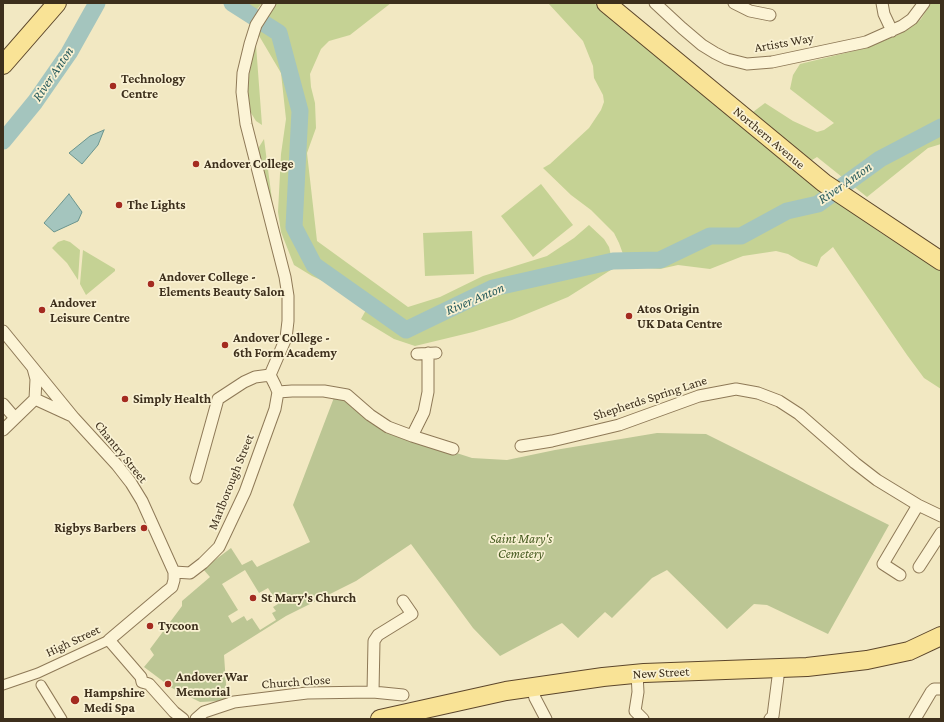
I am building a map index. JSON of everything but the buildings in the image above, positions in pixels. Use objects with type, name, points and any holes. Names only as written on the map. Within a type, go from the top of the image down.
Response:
[{"type":"main road","points":[[3,47],[41,3]]},
{"type":"main road","points":[[3,65],[56,3]]},
{"type":"main road","name":"Northern Avenue","points":[[606,3],[824,183],[941,261]]},
{"type":"main road","name":"New Street","points":[[380,719],[469,699],[596,677],[850,663],[909,651],[941,636]]},
{"type":"street","points":[[270,3],[256,25],[245,60],[242,82],[243,103],[249,135],[280,254],[288,296],[288,325],[284,342],[270,375],[278,392],[324,391],[347,395],[370,415],[388,427],[453,449]]},
{"type":"street","name":"Artists Way","points":[[655,3],[687,32],[715,53],[727,59],[747,64],[772,62],[859,43],[892,31],[912,19],[924,3]]},
{"type":"street","points":[[734,3],[750,12],[770,15]]},
{"type":"street","points":[[882,3],[884,14],[892,31]]},
{"type":"street","name":"Chantry Street","points":[[3,331],[32,364],[74,418],[108,454],[131,483],[142,501],[174,572]]},
{"type":"street","points":[[412,436],[424,412],[428,392],[427,353]]},
{"type":"street","points":[[3,430],[34,399],[36,379],[32,364]]},
{"type":"street","points":[[196,478],[218,399],[244,382],[255,377],[270,375]]},
{"type":"street","name":"Shepherds Spring Lane","points":[[521,446],[571,437],[619,425],[699,396],[736,389],[758,393],[779,401],[799,414],[855,464],[877,480],[918,505],[941,516]]},
{"type":"street","name":"Marlborough Street","points":[[174,572],[190,573],[224,546],[262,447],[275,409],[278,392]]},
{"type":"street","name":"Chantry Street","points":[[34,399],[74,418]]},
{"type":"street","points":[[3,404],[15,418]]},
{"type":"street","points":[[900,575],[883,564],[918,505]]},
{"type":"street","points":[[919,567],[941,533]]},
{"type":"street","name":"High Street","points":[[3,685],[38,673],[109,640],[172,587],[174,572]]},
{"type":"street","points":[[373,692],[374,641],[378,635],[415,617],[403,601]]},
{"type":"street","points":[[109,640],[141,677],[142,682],[149,684],[174,712],[183,719]]},
{"type":"street","points":[[770,719],[773,716],[778,668]]},
{"type":"street","points":[[637,674],[638,692],[635,710],[643,719]]},
{"type":"street","points":[[41,685],[62,719]]},
{"type":"street","points":[[532,687],[535,698],[546,719]]},
{"type":"street","points":[[916,719],[930,692],[934,689],[941,689]]},
{"type":"street","name":"Church Close","points":[[196,719],[204,712],[234,702],[308,693],[373,692],[403,695]]},
{"type":"green space","points":[[238,3],[262,3],[254,13]]},
{"type":"green space","points":[[274,3],[391,3],[350,35],[329,41],[321,49],[310,74],[311,87],[315,103],[316,128],[307,153],[317,241],[408,307],[440,297],[483,276],[547,256],[574,238],[589,225],[604,239],[609,247],[614,268],[568,297],[512,320],[473,332],[415,346],[394,339],[361,319],[366,310],[325,282],[294,265],[281,232],[278,212],[281,154],[286,119],[281,73],[258,34]]},
{"type":"green space","points":[[548,3],[594,3],[728,113],[741,121],[765,103],[793,121],[817,132],[824,130],[834,123],[790,89],[793,75],[800,64],[866,48],[900,34],[921,19],[931,3],[941,3],[941,144],[928,148],[867,197],[817,157],[796,170],[881,233],[941,270],[941,389],[924,378],[833,247],[821,257],[817,267],[800,261],[788,254],[776,251],[743,256],[710,269],[678,265],[660,269],[622,266],[623,254],[614,233],[591,210],[571,195],[543,168],[550,164],[589,128],[601,110],[604,102],[603,95],[594,78],[593,66],[583,41]]},
{"type":"green space","points":[[256,45],[262,125],[256,121],[251,113],[248,101],[250,66],[254,46]]},
{"type":"green space","points":[[264,139],[274,215],[258,153],[259,147]]},
{"type":"green space","points":[[541,184],[573,225],[533,257],[501,216]]},
{"type":"green space","points":[[472,231],[474,274],[425,276],[423,233]]},
{"type":"green space","points":[[64,240],[70,242],[80,250],[78,280],[67,263],[52,248],[58,242]]},
{"type":"green space","points":[[83,250],[115,269],[115,271],[86,295],[80,284]]},
{"type":"green space","name":"Saint Mary's Cemetery","points":[[335,395],[345,398],[358,409],[435,446],[472,458],[507,460],[555,450],[657,433],[706,434],[889,525],[828,634],[767,605],[754,604],[727,629],[667,570],[652,578],[612,618],[605,612],[578,638],[562,623],[500,656],[473,628],[411,544],[356,581],[286,616],[224,655],[227,698],[220,701],[200,702],[172,688],[144,667],[154,655],[150,649],[182,606],[182,601],[210,577],[203,569],[231,548],[242,565],[252,560],[257,567],[310,542],[293,505]],"holes":[[[245,570],[259,593],[268,588],[278,604],[273,607],[276,611],[272,613],[276,620],[260,630],[252,618],[247,621],[244,616],[232,623],[228,616],[238,610],[222,584]]]},
{"type":"water","points":[[104,130],[98,145],[82,164],[69,153],[90,136]]},
{"type":"water","points":[[69,194],[82,212],[78,221],[54,232],[44,223]]},
{"type":"waterway","name":"River Anton","points":[[3,141],[35,102],[69,53],[97,3]]},
{"type":"waterway","name":"River Anton","points":[[232,3],[279,33],[300,111],[294,227],[314,265],[406,330],[493,288],[613,261],[660,260],[710,236],[741,236],[787,211],[818,204],[880,159],[941,127]]},
{"type":"place","name":"Technology Centre","points":[[113,86]]},
{"type":"place","name":"Andover College","points":[[196,164]]},
{"type":"place","name":"The Lights","points":[[119,205]]},
{"type":"place","name":"Andover College - Elements Beauty Salon","points":[[151,284]]},
{"type":"place","name":"Andover Leisure Centre","points":[[42,310]]},
{"type":"place","name":"Atos Origin UK Data Centre","points":[[629,316]]},
{"type":"place","name":"Andover College - 6th Form Academy","points":[[225,345]]},
{"type":"place","name":"Simply Health","points":[[125,399]]},
{"type":"place","name":"Rigbys Barbers","points":[[144,528]]},
{"type":"place","name":"St Mary's Church","points":[[253,598]]},
{"type":"place","name":"Tycoon","points":[[150,626]]},
{"type":"place","name":"Andover War Memorial","points":[[168,684]]},
{"type":"place","name":"Hampshire Medi Spa","points":[[75,700]]}]
